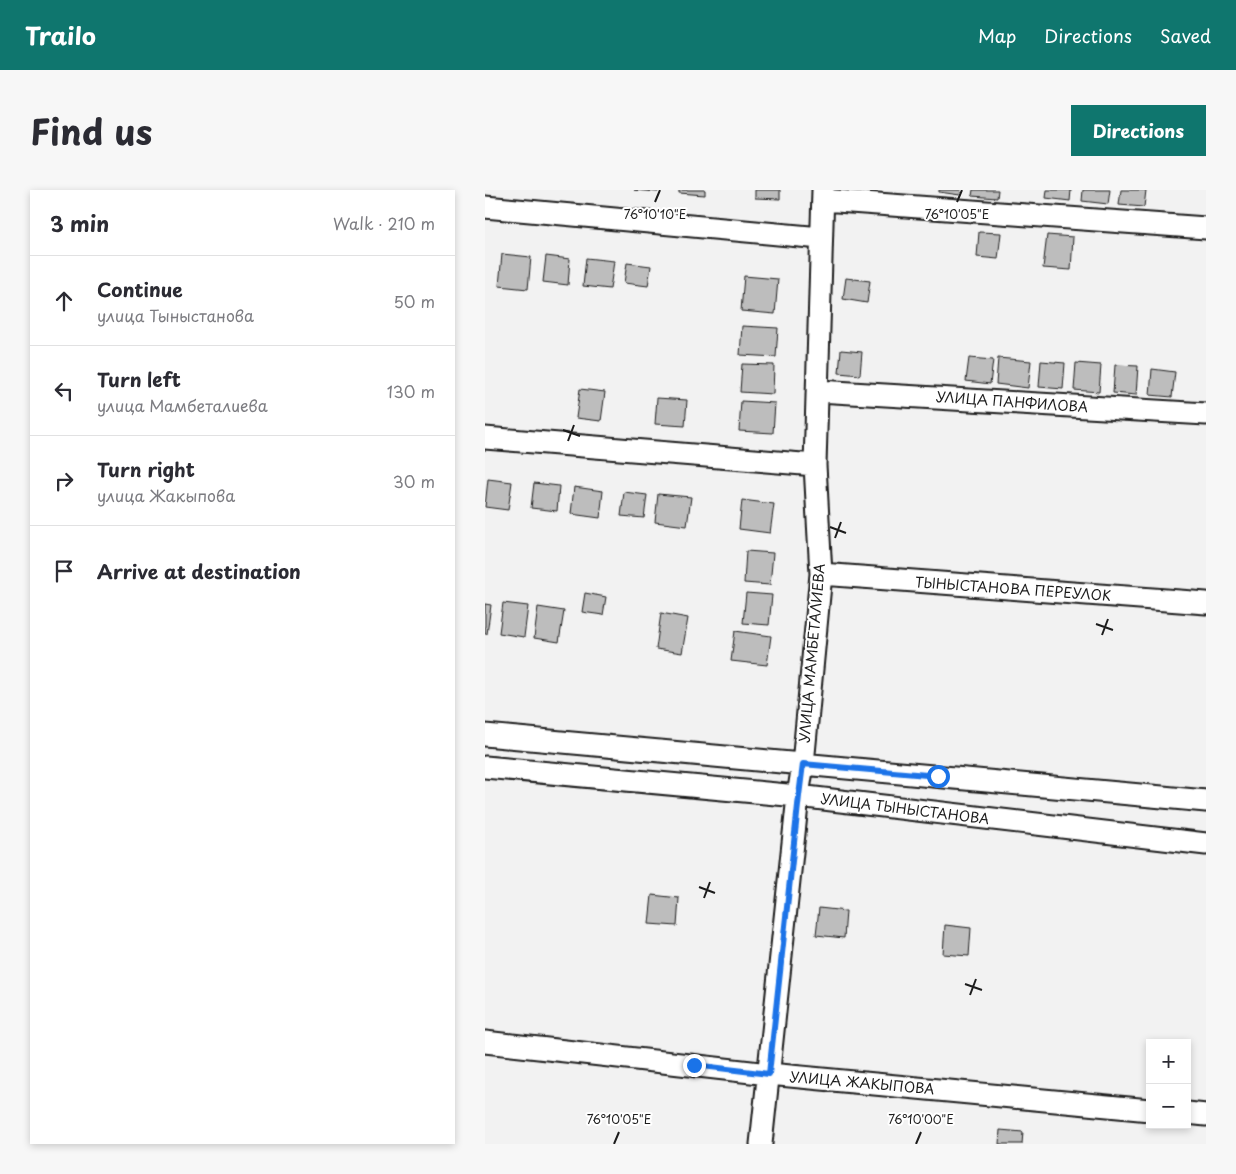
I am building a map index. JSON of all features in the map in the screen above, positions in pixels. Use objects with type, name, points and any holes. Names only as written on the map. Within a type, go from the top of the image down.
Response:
[{"type":"street","points":[[823,195],[1206,228]]},
{"type":"street","name":"УЛИЦА МАМБЕТАЛИЕВА","points":[[761,1144],[803,764],[821,574],[815,465],[823,195]]},
{"type":"street","points":[[485,207],[821,238]]},
{"type":"street","name":"УЛИЦА ПАНФИЛОВА","points":[[818,390],[1206,414]]},
{"type":"street","points":[[485,438],[815,465]]},
{"type":"street","name":"ТЫНЫСТАНОВА ПЕРЕУЛОК","points":[[821,574],[1206,603]]},
{"type":"street","points":[[485,734],[1206,801]]},
{"type":"street","name":"УЛИЦА ТЫНЫСТАНОВА","points":[[485,767],[799,796],[1206,844]]},
{"type":"street","name":"УЛИЦА ЖАКЫПОВА","points":[[485,1042],[769,1074],[1146,1110]]},
{"type":"street","points":[[1191,1113],[1206,1115]]},
{"type":"building","points":[[634,190],[658,190],[658,192]]},
{"type":"building","points":[[679,190],[705,190],[705,195],[679,193]]},
{"type":"building","points":[[755,190],[780,190],[780,199],[755,198]]},
{"type":"building","points":[[939,190],[961,190],[960,195],[939,192]]},
{"type":"building","points":[[973,190],[998,190],[997,198],[972,196]]},
{"type":"building","points":[[1047,190],[1071,190],[1070,201],[1046,198]]},
{"type":"building","points":[[1083,190],[1110,190],[1108,204],[1082,201]]},
{"type":"building","points":[[1121,190],[1146,190],[1144,207],[1119,205]]},
{"type":"building","points":[[979,232],[1001,233],[998,259],[977,257]]},
{"type":"building","points":[[1047,235],[1073,237],[1071,270],[1043,268]]},
{"type":"building","points":[[502,254],[531,257],[528,289],[499,286]]},
{"type":"building","points":[[546,256],[570,259],[568,285],[543,282]]},
{"type":"building","points":[[586,258],[614,261],[610,289],[583,286]]},
{"type":"building","points":[[627,263],[651,266],[648,286],[624,283]]},
{"type":"building","points":[[744,276],[778,279],[775,314],[741,311]]},
{"type":"building","points":[[846,278],[870,281],[867,303],[843,299]]},
{"type":"building","points":[[742,326],[778,328],[776,357],[740,355]]},
{"type":"building","points":[[841,350],[862,352],[860,375],[839,373]]},
{"type":"building","points":[[969,358],[993,360],[990,384],[966,381]]},
{"type":"building","points":[[998,358],[1031,361],[1028,388],[996,384]]},
{"type":"building","points":[[1041,361],[1065,363],[1063,389],[1039,387]]},
{"type":"building","points":[[1076,363],[1101,365],[1099,392],[1074,390]]},
{"type":"building","points":[[742,364],[774,365],[773,394],[740,392]]},
{"type":"building","points":[[1115,365],[1138,366],[1136,395],[1113,393]]},
{"type":"building","points":[[1152,369],[1175,372],[1172,397],[1150,395]]},
{"type":"building","points":[[580,389],[605,392],[601,421],[576,418]]},
{"type":"building","points":[[657,398],[687,400],[685,426],[655,424]]},
{"type":"building","points":[[741,401],[775,403],[773,433],[739,431]]},
{"type":"building","points":[[488,479],[512,482],[508,510],[485,507]]},
{"type":"building","points":[[534,483],[559,486],[557,511],[531,508]]},
{"type":"building","points":[[574,487],[603,491],[600,518],[571,514]]},
{"type":"building","points":[[624,492],[647,495],[644,518],[621,516]]},
{"type":"building","points":[[658,494],[691,497],[687,526],[655,522]]},
{"type":"building","points":[[742,500],[774,504],[770,533],[739,529]]},
{"type":"building","points":[[746,551],[773,553],[770,585],[744,583]]},
{"type":"building","points":[[585,593],[606,597],[603,615],[582,612]]},
{"type":"building","points":[[746,593],[772,595],[769,625],[743,623]]},
{"type":"building","points":[[503,603],[528,606],[524,637],[499,633]]},
{"type":"building","points":[[485,604],[491,605],[487,634],[485,634]]},
{"type":"building","points":[[538,607],[564,611],[559,642],[534,638]]},
{"type":"building","points":[[661,613],[688,618],[682,653],[656,649]]},
{"type":"building","points":[[735,631],[771,636],[767,665],[731,661]]},
{"type":"building","points":[[652,895],[679,898],[677,926],[649,924]]},
{"type":"building","points":[[819,908],[846,911],[844,938],[816,935]]},
{"type":"building","points":[[945,925],[971,928],[969,956],[943,954]]},
{"type":"building","points":[[1000,1130],[1023,1132],[1022,1144],[999,1144]]},
{"type":"route","points":[[694,1065],[769,1074],[803,764],[938,776]]}]
